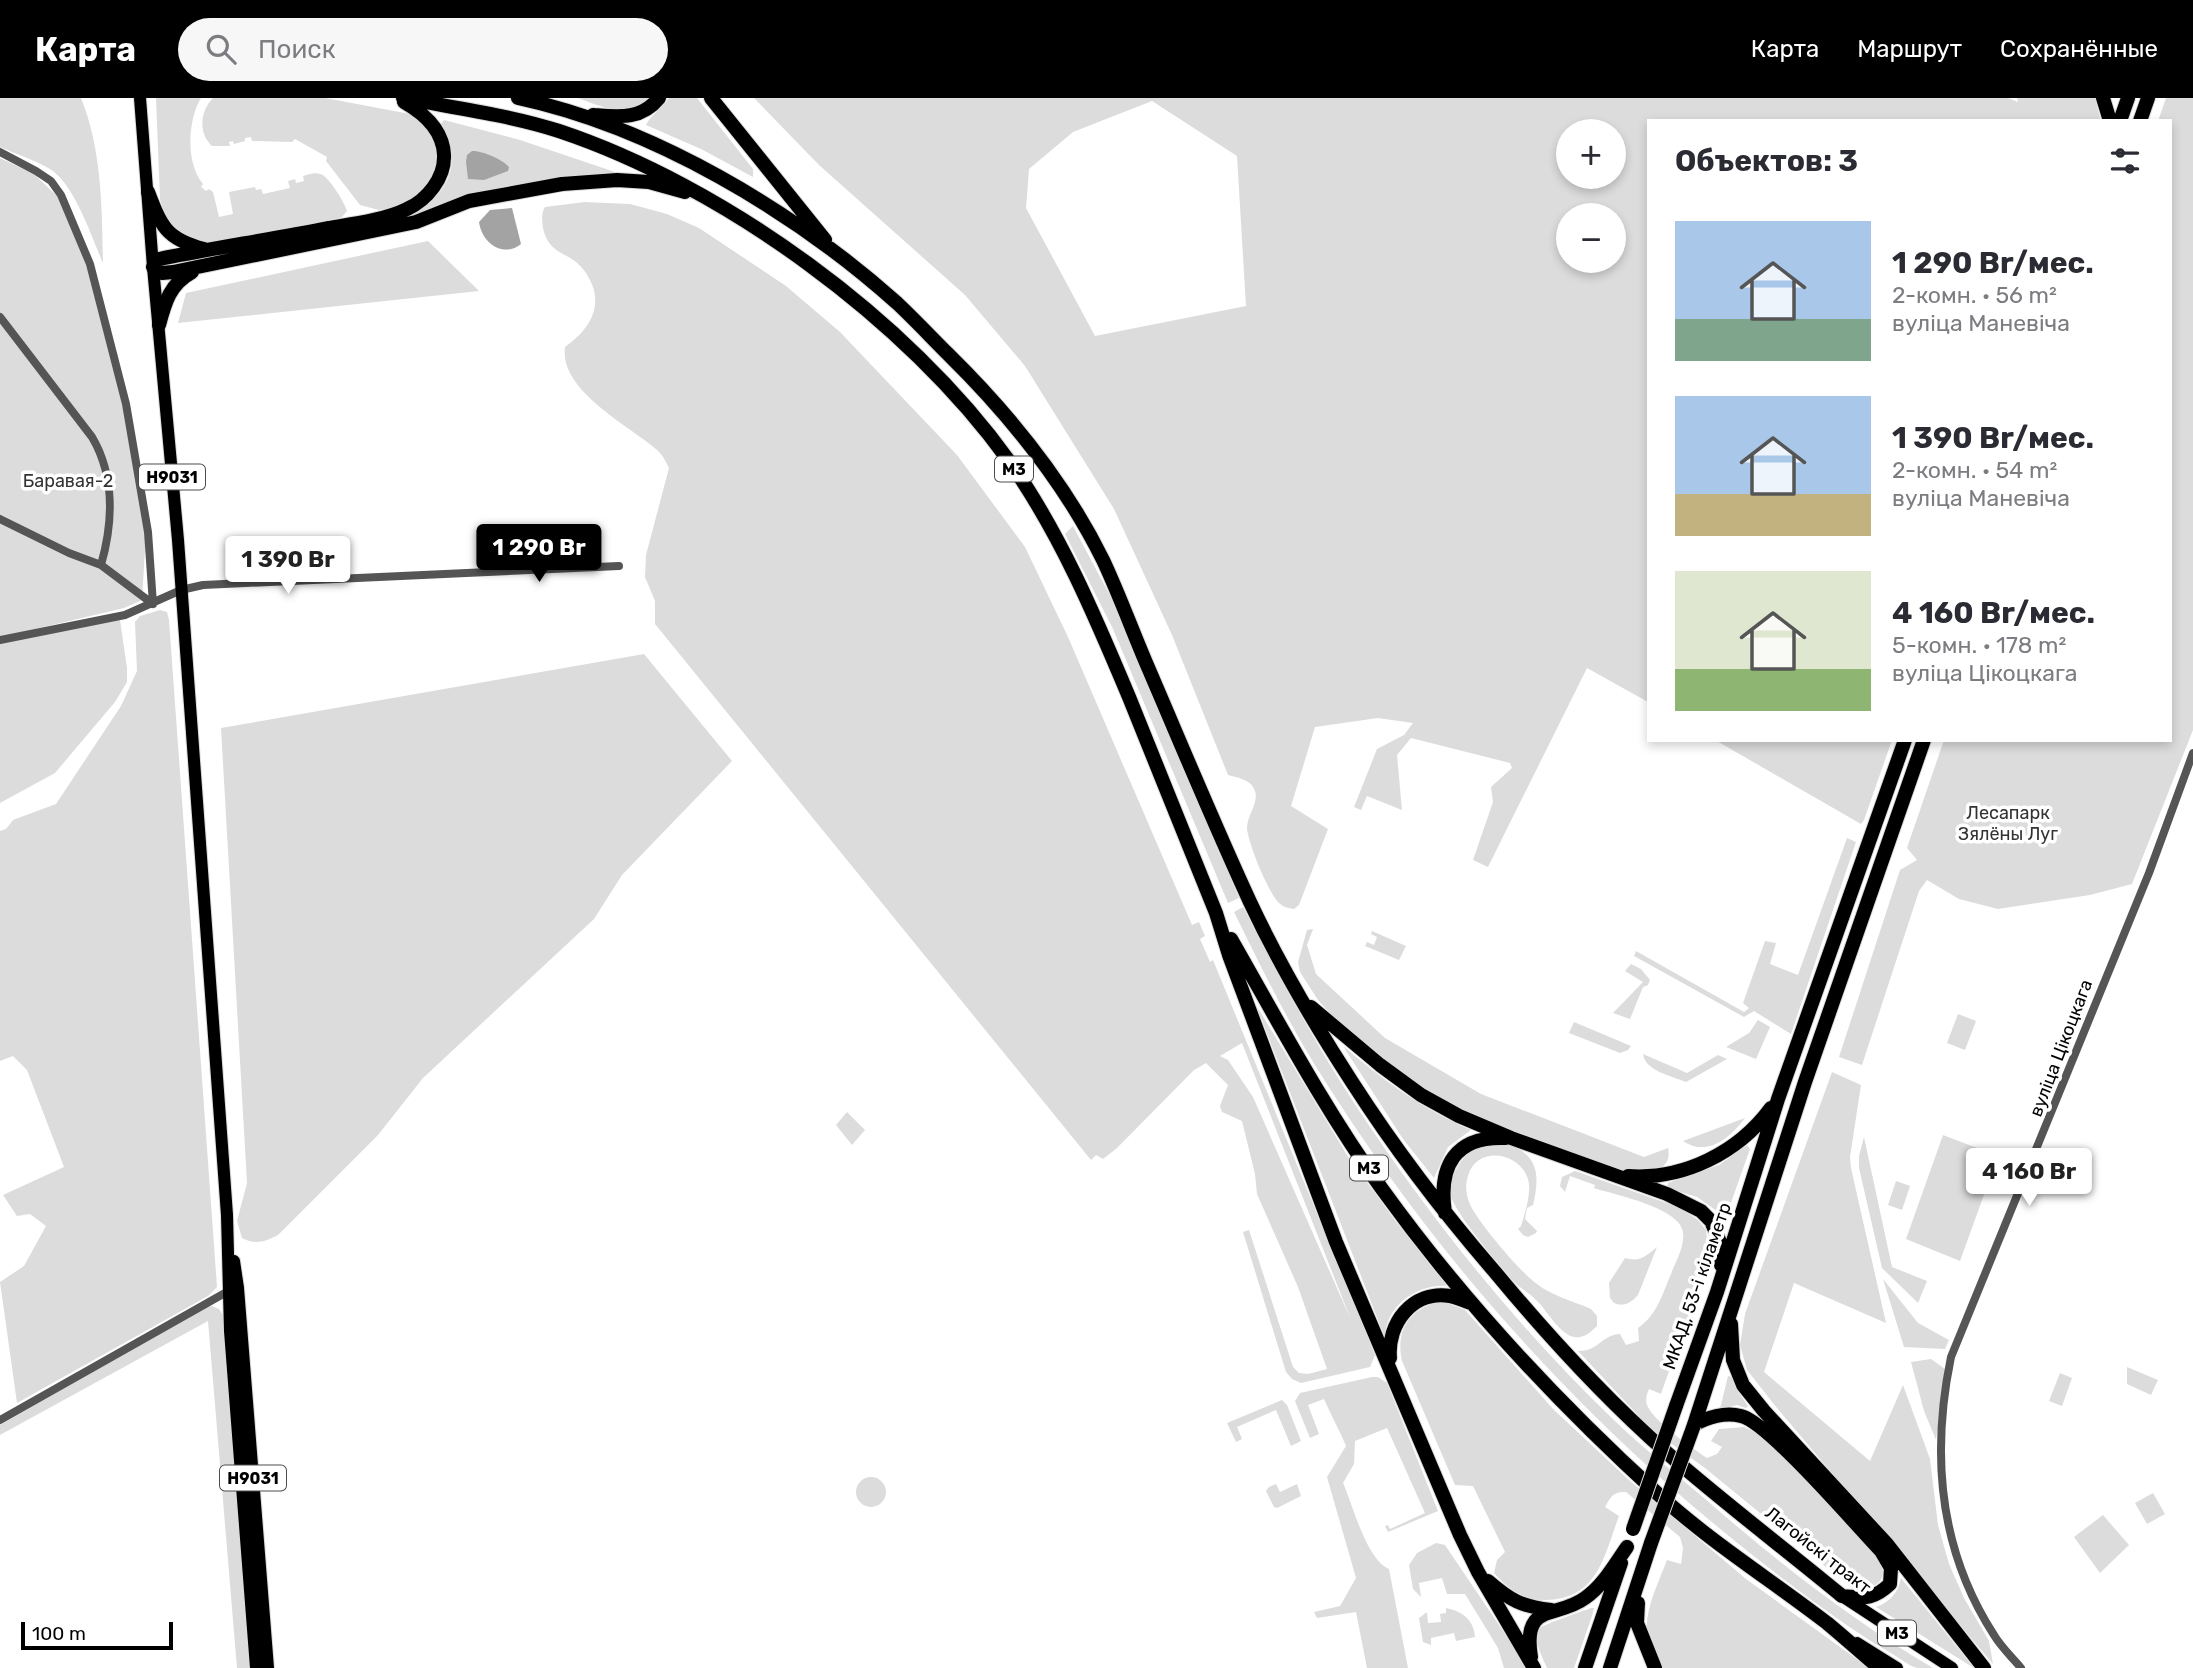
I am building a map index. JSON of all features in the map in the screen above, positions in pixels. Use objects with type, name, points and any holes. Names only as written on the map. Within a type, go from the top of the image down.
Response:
[{"type":"highway","points":[[153,267],[162,272],[173,272],[210,256],[407,209],[426,196],[442,173],[443,142],[433,124],[415,108],[397,98]]},
{"type":"highway","name":"М3","points":[[403,98],[498,116],[557,131],[632,159],[762,233],[838,286],[956,396],[1009,461],[1059,544],[1102,633],[1216,913],[1329,1107],[1381,1187],[1442,1268],[1559,1399],[1660,1496],[1750,1568],[1828,1624]]},
{"type":"highway","name":"М3","points":[[518,98],[581,114],[705,168],[765,205],[837,255],[896,303],[998,407],[1045,466],[1073,507],[1102,558],[1253,908],[1299,993],[1351,1080],[1396,1148],[1445,1214]]},
{"type":"highway","points":[[581,114],[630,117],[642,113],[659,98]]},
{"type":"highway","points":[[711,98],[837,255]]},
{"type":"highway","points":[[2104,98],[2109,119]]},
{"type":"highway","points":[[2121,119],[2128,98]]},
{"type":"highway","points":[[2141,119],[2148,98]]},
{"type":"highway","points":[[159,325],[167,299],[178,280],[210,256],[416,222],[469,201],[562,184],[617,180],[649,182],[704,198]]},
{"type":"highway","points":[[148,192],[162,226],[169,234],[210,256]]},
{"type":"highway","name":"МКАД, 53-і кіламетр","points":[[1585,1668],[1717,1292],[1778,1098],[1904,742]]},
{"type":"highway","points":[[1610,1668],[1694,1425],[1805,1082],[1923,742]]},
{"type":"highway","points":[[1216,913],[1225,945],[1336,1242],[1460,1535],[1478,1572],[1533,1663]]},
{"type":"highway","points":[[1299,993],[1345,1036],[1422,1095],[1511,1138],[1667,1194],[1701,1211],[1720,1242],[1721,1266],[1717,1292]]},
{"type":"highway","points":[[1609,1174],[1658,1175],[1686,1170],[1726,1151],[1740,1141],[1765,1116],[1778,1098]]},
{"type":"highway","points":[[1445,1214],[1444,1178],[1452,1158],[1481,1138],[1511,1138]]},
{"type":"highway","name":"Лагойскі тракт","points":[[1445,1214],[1544,1331],[1609,1398],[1667,1452],[1842,1596]]},
{"type":"highway","points":[[1390,1367],[1389,1347],[1392,1331],[1407,1309],[1416,1302],[1428,1297],[1451,1296],[1474,1305]]},
{"type":"highway","points":[[1730,1316],[1733,1360],[1743,1385],[1888,1544],[1984,1668]]},
{"type":"highway","points":[[1694,1425],[1712,1417],[1728,1415],[1752,1420],[1767,1430],[1881,1551],[1891,1568],[1890,1584],[1879,1595],[1866,1598],[1842,1596]]},
{"type":"highway","points":[[1533,1663],[1529,1646],[1531,1628],[1537,1619],[1551,1610],[1578,1603],[1588,1597],[1627,1547]]},
{"type":"highway","points":[[1478,1572],[1501,1593],[1521,1605],[1551,1610]]},
{"type":"highway","points":[[1640,1581],[1637,1623],[1654,1668]]},
{"type":"highway","points":[[1828,1624],[1880,1668]]},
{"type":"main road","name":"Н9031","points":[[140,98],[181,590],[233,1289],[268,1668]]},
{"type":"main road","name":"Н9031","points":[[233,1289],[256,1668]]},
{"type":"main road","name":"Лагойскі тракт","points":[[1842,1596],[1952,1668]]},
{"type":"main road","name":"М3","points":[[1828,1624],[1897,1668]]},
{"type":"street","points":[[0,152],[51,181],[61,195],[90,264],[126,404],[148,532],[153,604]]},
{"type":"street","points":[[0,317],[100,451],[106,467],[110,536],[101,565]]},
{"type":"street","points":[[0,519],[69,553],[101,565],[153,604]]},
{"type":"street","points":[[0,640],[125,615],[181,590],[203,585],[620,566]]},
{"type":"street","name":"вуліца Цікоцкага","points":[[2021,1668],[1994,1635],[1971,1591],[1953,1544],[1943,1498],[1940,1461],[1943,1397],[1951,1357],[2149,873],[2193,753]]},
{"type":"street","points":[[0,1420],[233,1289]]},
{"type":"green space","points":[[0,98],[81,98],[97,159],[103,263],[75,199],[59,177],[50,169],[0,147]]},
{"type":"green space","points":[[156,98],[201,98],[193,117],[191,153],[193,165],[203,184],[201,187],[213,192],[219,217],[233,214],[229,192],[255,187],[256,190],[261,189],[263,194],[290,188],[288,181],[304,181],[303,176],[316,173],[332,184],[347,211],[341,218],[213,243],[184,237],[172,226],[160,199]]},
{"type":"green space","points":[[213,98],[325,98],[410,114],[427,126],[438,148],[438,169],[419,196],[393,208],[379,210],[360,205],[326,161],[327,157],[295,139],[292,142],[252,141],[251,137],[234,144],[233,141],[229,142],[230,146],[212,146],[204,135],[202,122],[205,109]]},
{"type":"green space","points":[[578,98],[650,98],[633,109],[615,110]]},
{"type":"green space","points":[[669,98],[697,98],[753,169],[753,177],[701,149],[646,125]]},
{"type":"green space","points":[[754,98],[2008,98],[2018,102],[2017,98],[2095,98],[2100,119],[1647,119],[1647,701],[1587,668],[1488,867],[1473,860],[1493,802],[1491,787],[1512,768],[1510,763],[1411,738],[1397,755],[1402,810],[1367,796],[1361,810],[1354,807],[1377,749],[1404,735],[1413,723],[1378,718],[1315,727],[1291,806],[1328,829],[1299,905],[1294,909],[1279,903],[1264,878],[1247,828],[1255,791],[1244,780],[1228,775],[1172,635],[1114,509],[1025,366],[965,295],[819,165]],"holes":[[[1152,101],[1237,156],[1246,306],[1095,336],[1026,208],[1029,169],[1073,132]]]},
{"type":"green space","name":"Лесапарк Зялёны Луг","points":[[2166,98],[2193,98],[2193,730],[2132,884],[2090,895],[1998,909],[1959,899],[1927,880],[1919,891],[1862,1065],[1839,1057],[1900,870],[1917,860],[1907,848],[1943,742],[2172,742],[2172,119],[2159,119]]},
{"type":"green space","points":[[444,120],[520,140],[615,172],[612,177],[403,218],[430,202],[444,187],[452,156],[441,124]]},
{"type":"green space","name":"Баравая-2","points":[[0,158],[34,174],[58,197],[87,265],[124,406],[146,533],[142,600],[124,608],[27,631],[120,620],[127,682],[115,702],[55,773],[0,803]]},
{"type":"green space","points":[[585,202],[630,204],[667,214],[699,228],[786,286],[840,332],[957,455],[1025,547],[1068,637],[1192,925],[1199,922],[1205,936],[1200,939],[1210,962],[1213,960],[1375,1355],[1370,1367],[1301,1383],[1286,1372],[1243,1232],[1249,1230],[1293,1367],[1299,1373],[1308,1374],[1327,1369],[1298,1287],[1257,1194],[1242,1121],[1222,1112],[1220,1106],[1228,1085],[1206,1063],[1194,1070],[1117,1148],[1103,1159],[1096,1155],[1091,1160],[655,624],[655,601],[645,577],[646,555],[669,468],[659,452],[599,406],[584,393],[573,378],[566,363],[565,347],[589,322],[594,312],[594,291],[578,263],[550,244],[543,228],[545,207]],"holes":[[[1242,1043],[1351,1320],[1253,1097],[1228,1060],[1220,1056]]]},
{"type":"green space","points":[[428,241],[479,291],[178,323],[186,293]]},
{"type":"green space","points":[[1073,526],[1131,640],[1239,898],[1228,903],[1113,629],[1065,534]]},
{"type":"green space","points":[[160,610],[167,612],[169,620],[217,1287],[208,1296],[17,1403],[0,1282],[24,1266],[46,1226],[30,1214],[17,1216],[3,1195],[64,1167],[27,1070],[13,1056],[0,1061],[0,831],[6,829],[13,820],[56,804],[121,706],[137,671],[135,622],[140,616]]},
{"type":"green space","points":[[644,654],[732,761],[622,875],[594,919],[423,1078],[378,1135],[278,1235],[260,1242],[242,1238],[237,1221],[247,1183],[221,728]]},
{"type":"green space","points":[[1718,742],[1891,742],[1861,824]]},
{"type":"green space","points":[[1847,838],[1856,842],[1791,1034],[1754,1011],[1744,1017],[1634,956],[1636,951],[1744,1012],[1749,1008],[1743,1003],[1765,941],[1776,943],[1770,964],[1798,975]]},
{"type":"green space","points":[[1243,907],[1312,1035],[1386,1151],[1478,1273],[1545,1350],[1627,1432],[1758,1544],[1843,1609],[1933,1668],[1914,1667],[1870,1640],[1802,1593],[1730,1537],[1661,1478],[1595,1416],[1532,1351],[1472,1283],[1416,1213],[1363,1139],[1313,1062],[1272,988],[1234,912]]},
{"type":"green space","points":[[1313,929],[1307,945],[1316,974],[1385,1038],[1481,1094],[1644,1157],[1668,1148],[1666,1164],[1653,1170],[1620,1170],[1481,1119],[1419,1088],[1340,1024],[1318,1000],[1300,972],[1298,962],[1307,930]]},
{"type":"green space","points":[[1372,931],[1406,946],[1399,960],[1365,946],[1367,942],[1374,945],[1377,937],[1371,934]]},
{"type":"green space","points":[[1631,964],[1641,969],[1650,980],[1648,985],[1643,987],[1630,1019],[1613,1013],[1643,982],[1625,971]]},
{"type":"green space","points":[[1256,1005],[1347,1155],[1447,1286],[1425,1289],[1405,1299],[1390,1316],[1385,1338]]},
{"type":"green space","points":[[1958,1014],[1976,1021],[1965,1050],[1947,1043]]},
{"type":"green space","points":[[1758,1020],[1770,1027],[1756,1059],[1726,1047],[1749,1033]]},
{"type":"green space","points":[[1574,1022],[1631,1046],[1620,1053],[1569,1033]]},
{"type":"green space","points":[[1343,1046],[1404,1093],[1471,1130],[1448,1147],[1434,1178],[1403,1139]]},
{"type":"green space","points":[[1643,1054],[1687,1073],[1718,1055],[1727,1059],[1686,1082],[1654,1069]]},
{"type":"green space","points":[[1832,1072],[1861,1085],[1850,1157],[1851,1168],[1886,1323],[1794,1283],[1764,1372],[1870,1461],[1903,1385],[1930,1459],[1938,1525],[1949,1564],[1964,1598],[1989,1641],[1993,1664],[1777,1408],[1747,1370],[1740,1345],[1745,1314]]},
{"type":"green space","points":[[847,1112],[865,1130],[852,1145],[836,1125]]},
{"type":"green space","points":[[1745,1118],[1733,1132],[1718,1143],[1701,1147],[1683,1141]]},
{"type":"green space","points":[[1943,1135],[1998,1156],[1960,1261],[1906,1239]]},
{"type":"green space","points":[[1864,1137],[1892,1267],[1927,1281],[1918,1303],[1882,1268],[1859,1168]]},
{"type":"green space","points":[[1503,1142],[1523,1152],[1534,1165],[1536,1183],[1533,1205],[1527,1208],[1525,1219],[1536,1233],[1528,1237],[1518,1229],[1527,1205],[1529,1184],[1526,1173],[1510,1159],[1490,1156],[1473,1166],[1466,1182],[1469,1202],[1489,1233],[1530,1278],[1549,1292],[1591,1309],[1597,1316],[1597,1326],[1584,1336],[1574,1337],[1563,1331],[1536,1300],[1515,1283],[1478,1238],[1453,1200],[1451,1182],[1462,1160],[1477,1148]]},
{"type":"green space","points":[[1747,1145],[1750,1149],[1724,1216],[1697,1197],[1668,1188],[1668,1183],[1719,1165]]},
{"type":"green space","points":[[1575,1171],[1678,1207],[1698,1220],[1706,1230],[1709,1257],[1661,1394],[1649,1389],[1648,1391],[1646,1403],[1651,1411],[1674,1434],[1707,1458],[1717,1454],[1722,1447],[1711,1441],[1719,1429],[1744,1427],[1759,1434],[1784,1456],[1878,1555],[1883,1571],[1876,1585],[1853,1589],[1705,1468],[1651,1429],[1578,1351],[1590,1349],[1608,1337],[1620,1334],[1626,1345],[1639,1341],[1638,1328],[1650,1317],[1658,1304],[1680,1253],[1683,1232],[1671,1216],[1659,1209],[1594,1188],[1595,1185],[1570,1176],[1565,1192],[1560,1186],[1562,1177]]},
{"type":"green space","points":[[1896,1181],[1910,1186],[1902,1210],[1888,1205]]},
{"type":"green space","points":[[1657,1247],[1638,1295],[1621,1305],[1614,1303],[1610,1298],[1609,1283],[1625,1258],[1642,1258]]},
{"type":"green space","points":[[1883,1279],[1918,1323],[1949,1340],[1945,1349],[1904,1347]]},
{"type":"green space","points":[[1442,1301],[1465,1310],[1554,1410],[1629,1480],[1746,1579],[1869,1668],[1662,1668],[1648,1641],[1648,1614],[1667,1560],[1681,1564],[1683,1548],[1680,1537],[1626,1492],[1613,1495],[1605,1507],[1619,1516],[1603,1560],[1588,1584],[1563,1598],[1538,1600],[1517,1593],[1505,1584],[1494,1573],[1497,1560],[1505,1552],[1473,1486],[1455,1485],[1402,1361],[1401,1340],[1407,1322],[1421,1309]]},
{"type":"green space","points":[[212,1306],[219,1309],[223,1315],[250,1668],[237,1668],[208,1321],[0,1435],[0,1425]]},
{"type":"green space","points":[[1931,1359],[1945,1369],[1936,1440],[1924,1411],[1911,1362]]},
{"type":"green space","points":[[2127,1367],[2158,1380],[2151,1395],[2127,1384]]},
{"type":"green space","points":[[2060,1373],[2072,1378],[2062,1406],[2049,1401]]},
{"type":"green space","points":[[1728,1376],[1733,1377],[1748,1406],[1746,1408],[1737,1405],[1720,1409]]},
{"type":"green space","points":[[1378,1377],[1387,1383],[1438,1511],[1388,1532],[1385,1526],[1388,1525],[1390,1529],[1425,1513],[1387,1428],[1355,1441],[1354,1464],[1343,1483],[1367,1543],[1381,1563],[1389,1569],[1408,1668],[1367,1668],[1356,1612],[1317,1618],[1314,1612],[1340,1606],[1356,1578],[1327,1477],[1346,1446],[1324,1399],[1308,1405],[1319,1434],[1310,1438],[1295,1401],[1300,1393]]},
{"type":"green space","points":[[1282,1400],[1287,1405],[1301,1441],[1291,1446],[1276,1410],[1237,1427],[1242,1439],[1236,1442],[1227,1423]]},
{"type":"green space","points":[[871,1477],[882,1481],[886,1492],[882,1503],[871,1507],[860,1503],[856,1492],[860,1481]]},
{"type":"green space","points":[[1276,1484],[1280,1492],[1297,1484],[1301,1496],[1274,1507],[1266,1491]]},
{"type":"green space","points":[[2153,1493],[2165,1514],[2147,1524],[2135,1503]]},
{"type":"green space","points":[[2103,1515],[2129,1545],[2100,1573],[2074,1537]]},
{"type":"green space","points":[[1436,1543],[1445,1545],[1528,1668],[1504,1668],[1498,1648],[1465,1594],[1447,1594],[1442,1578],[1419,1583],[1421,1597],[1413,1589],[1409,1565],[1417,1553]]},
{"type":"green space","points":[[1901,1578],[1974,1668],[1876,1607],[1893,1596]]},
{"type":"green space","points":[[1446,1608],[1466,1617],[1475,1637],[1456,1641],[1454,1633],[1431,1638],[1431,1645],[1423,1642],[1419,1618],[1427,1612],[1428,1623],[1441,1622],[1440,1614],[1446,1613]]},
{"type":"green space","points":[[1594,1608],[1592,1616],[1574,1668],[1547,1668],[1537,1643],[1538,1629]]},
{"type":"shaded area","points":[[472,151],[497,158],[509,167],[508,171],[484,180],[468,179],[467,155]]},
{"type":"shaded area","points":[[512,208],[521,244],[508,250],[501,249],[484,237],[479,222],[490,210]]}]
